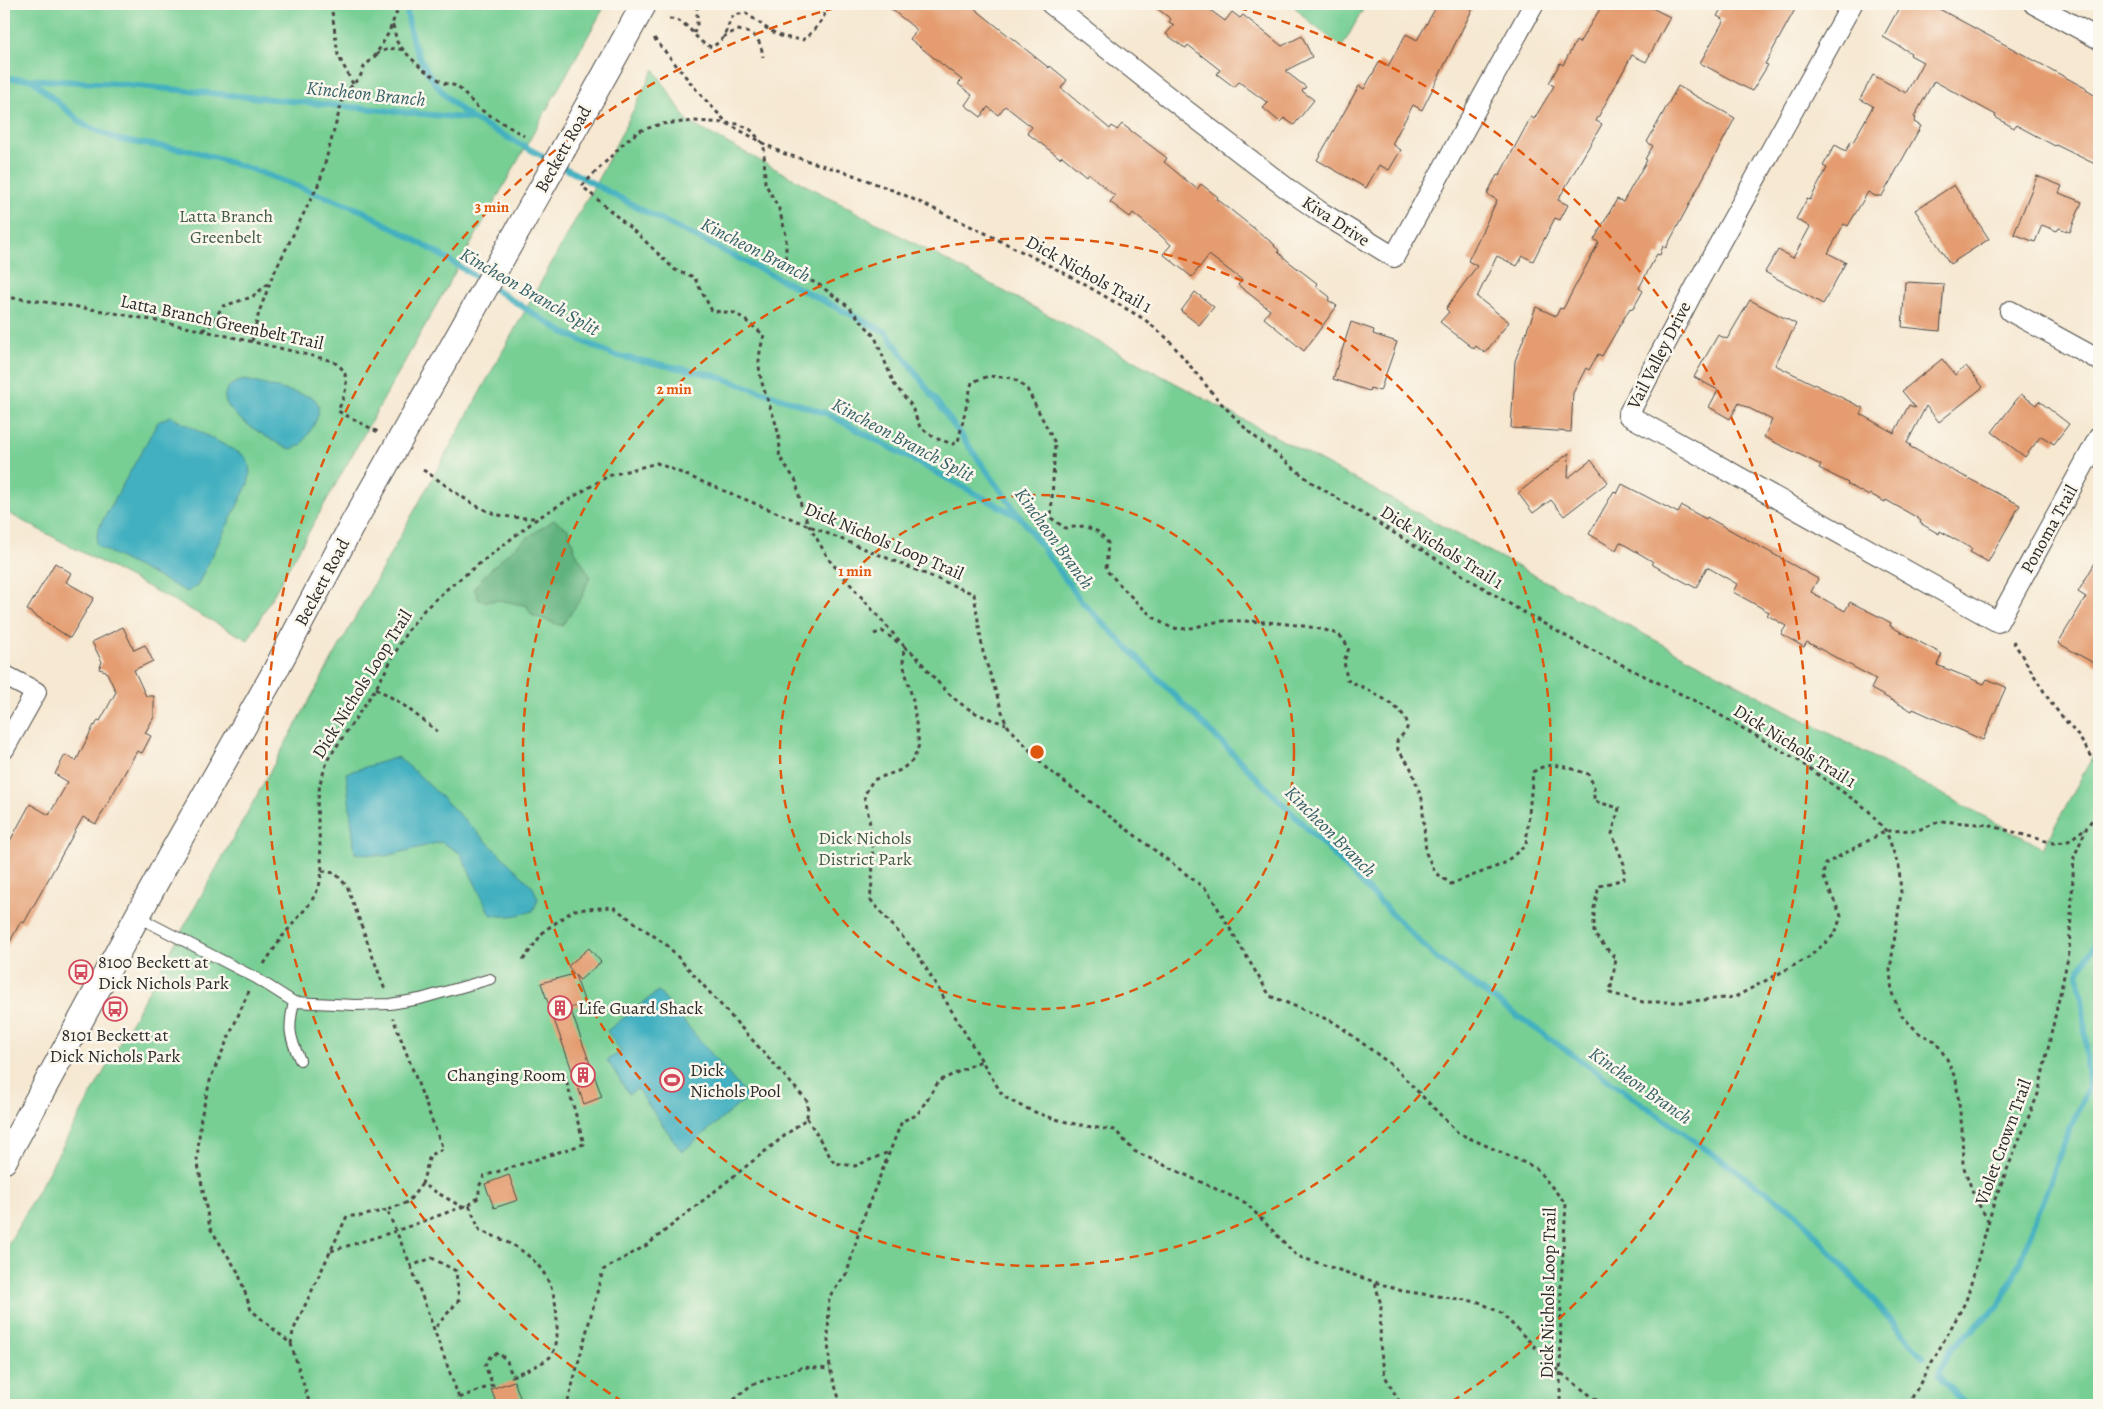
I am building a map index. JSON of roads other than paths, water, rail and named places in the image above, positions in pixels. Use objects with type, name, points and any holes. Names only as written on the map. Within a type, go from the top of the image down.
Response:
[{"type":"street","name":"Beckett Road","points":[[4,1161],[273,675],[362,508],[478,304],[644,4]]},
{"type":"street","name":"Kiva Drive","points":[[1052,4],[1289,190],[1322,213],[1394,257],[1534,4]]},
{"type":"street","name":"Vail Valley Drive","points":[[1852,4],[1696,284],[1628,415],[1998,622]]},
{"type":"street","points":[[2034,4],[2099,39]]},
{"type":"street","points":[[2010,310],[2099,360]]},
{"type":"street","name":"Ponoma Trail","points":[[1998,622],[2099,437]]},
{"type":"street","points":[[4,674],[36,692],[4,749]]},
{"type":"lane","points":[[138,917],[256,978],[294,1002],[354,1006],[390,1004],[420,1000],[490,979]]},
{"type":"lane","points":[[294,1002],[289,1032],[300,1060]]},
{"type":"water","points":[[246,380],[312,397],[317,402],[319,408],[316,421],[301,445],[291,449],[282,446],[245,423],[229,407],[225,399],[226,391],[235,383]]},
{"type":"water","points":[[170,416],[243,455],[248,461],[250,468],[248,484],[197,586],[187,592],[96,544],[98,529],[158,422]]},
{"type":"water","points":[[398,757],[420,776],[533,887],[538,899],[533,911],[507,916],[490,914],[460,853],[441,842],[386,856],[355,853],[346,773]]},
{"type":"water","points":[[658,991],[748,1097],[682,1152],[637,1089],[629,1094],[607,1060],[621,1052],[607,1031]]},
{"type":"waterway","points":[[406,4],[412,37],[429,75],[444,94],[471,118]]},
{"type":"waterway","name":"Kincheon Branch","points":[[4,78],[118,84],[473,119],[550,160]]},
{"type":"waterway","name":"Kincheon Branch Split","points":[[32,80],[84,125],[119,140],[193,151],[254,170],[363,211],[483,281]]},
{"type":"waterway","name":"Kincheon Branch","points":[[559,165],[646,212],[886,332],[1082,602],[1436,958],[1796,1213],[1923,1357]]},
{"type":"waterway","name":"Kincheon Branch Split","points":[[491,287],[563,332],[613,355],[713,375],[828,414],[1019,517]]},
{"type":"waterway","points":[[1966,1405],[1938,1374],[1952,1347],[2000,1305],[2019,1264],[2065,1140],[2089,1085],[2083,1005],[2078,973],[2099,937]]},
{"type":"place","name":"8100 Beckett at Dick Nichols Park","points":[[81,972]]},
{"type":"place","name":"Life Guard Shack","points":[[560,1008]]},
{"type":"place","name":"8101 Beckett at Dick Nichols Park","points":[[115,1009]]},
{"type":"place","name":"Changing Room","points":[[583,1075]]},
{"type":"place","name":"Dick Nichols Pool","points":[[672,1080]]},
{"type":"park label","name":"Latta Branch Greenbelt","points":[[226,226]]},
{"type":"park label","name":"Dick Nichols District Park","points":[[865,848]]}]
